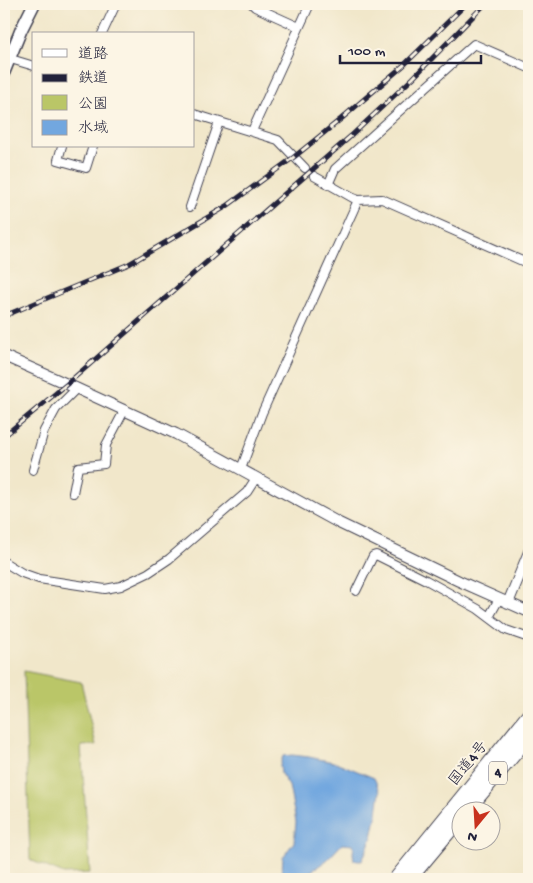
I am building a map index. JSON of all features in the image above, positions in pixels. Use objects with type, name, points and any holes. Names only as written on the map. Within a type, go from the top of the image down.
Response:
[{"type":"highway","name":"国道4号","points":[[396,879],[529,715]]},
{"type":"highway","name":"国道4号","points":[[475,800],[529,736]]},
{"type":"highway","points":[[409,879],[450,830]]},
{"type":"main road","points":[[4,72],[6,57],[34,4]]},
{"type":"street","points":[[103,32],[116,4]]},
{"type":"street","points":[[252,4],[299,27]]},
{"type":"street","points":[[252,131],[310,4]]},
{"type":"street","points":[[328,185],[336,169],[474,44],[529,68]]},
{"type":"street","points":[[6,57],[32,65]]},
{"type":"street","points":[[195,114],[278,140],[305,168]]},
{"type":"street","points":[[190,207],[219,122]]},
{"type":"street","points":[[61,148],[58,160],[86,168],[92,148]]},
{"type":"street","points":[[314,176],[352,198],[358,200],[382,199],[529,264]]},
{"type":"street","points":[[240,469],[266,405],[358,200]]},
{"type":"street","points":[[4,356],[176,434],[339,524],[529,612]]},
{"type":"street","points":[[33,470],[44,431],[56,409],[77,388]]},
{"type":"street","points":[[74,493],[78,467],[104,464],[106,445],[124,411]]},
{"type":"street","points":[[4,562],[39,579],[105,589],[121,586],[148,573],[169,558],[247,492],[256,478]]},
{"type":"street","points":[[489,617],[503,601],[529,552]]},
{"type":"street","points":[[356,590],[373,556],[376,555],[478,609],[506,630],[529,638]]},
{"type":"green space","points":[[24,671],[81,682],[96,745],[81,746],[90,873],[64,874],[30,860]]},
{"type":"water","points":[[292,755],[338,763],[374,778],[380,791],[377,813],[372,837],[362,861],[354,860],[354,845],[342,844],[327,860],[310,872],[304,879],[285,879],[282,871],[283,857],[294,842],[296,822],[289,786],[281,774],[280,765],[283,756]]},
{"type":"railway","points":[[4,316],[129,264],[227,206],[294,157],[341,119],[404,65],[466,4]]},
{"type":"railway","points":[[4,436],[67,384],[351,136],[413,78],[485,4]]}]
